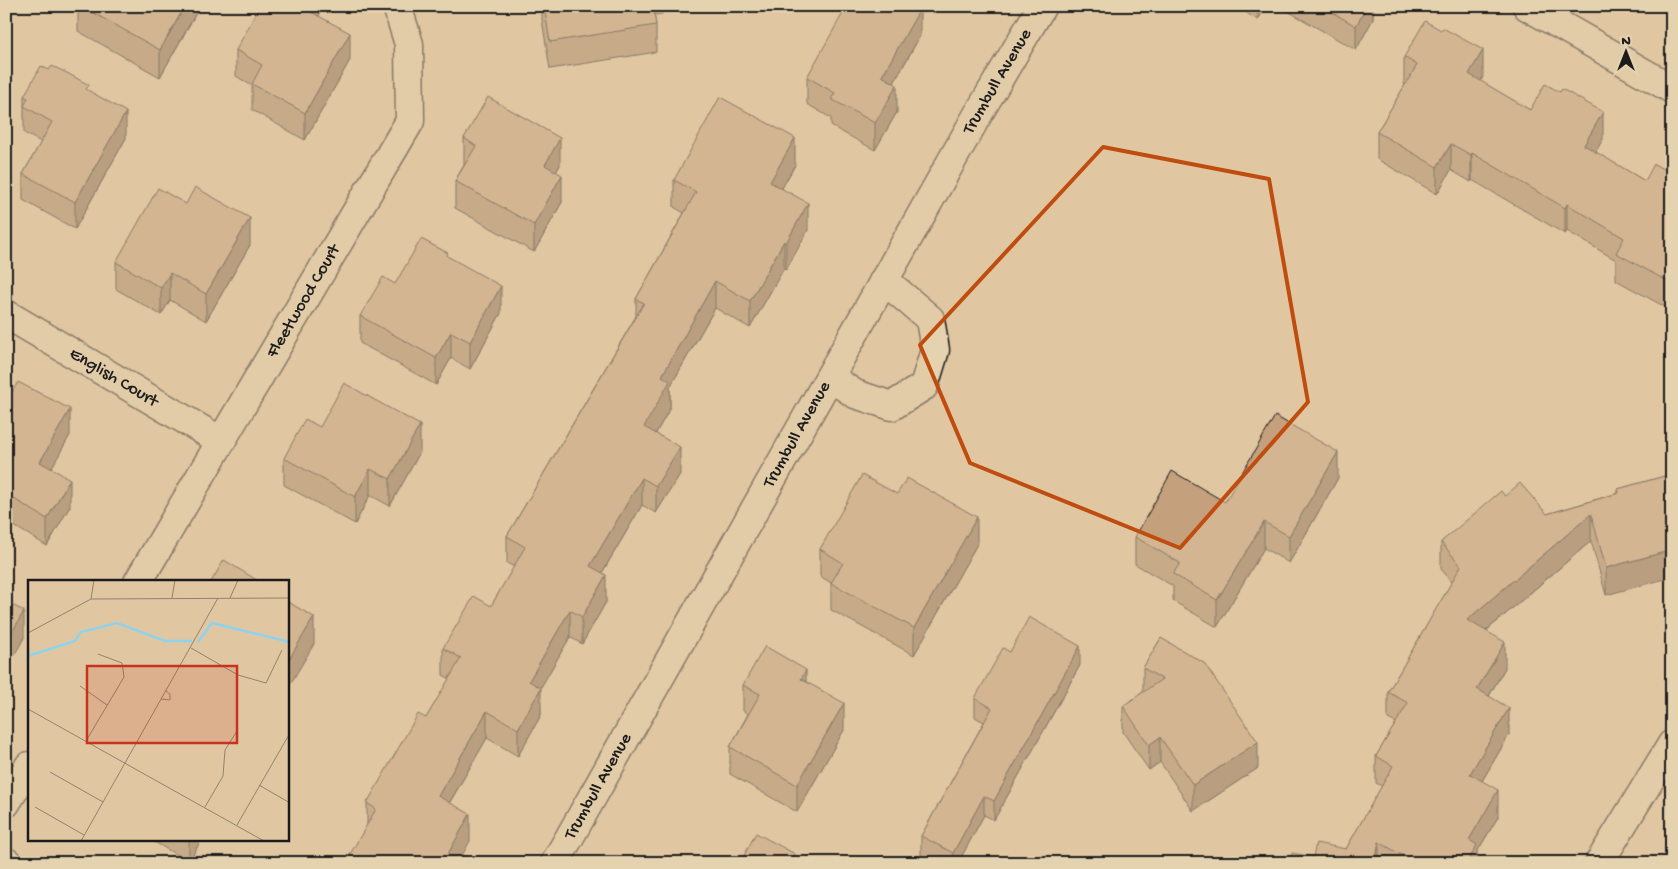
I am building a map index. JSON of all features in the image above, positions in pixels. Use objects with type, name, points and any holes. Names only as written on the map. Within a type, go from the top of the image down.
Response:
[{"type":"street","name":"Fleetwood Court","points":[[139,580],[410,122],[409,44],[397,6]]},
{"type":"street","name":"Trumbull Avenue","points":[[555,863],[977,116],[1042,6]]},
{"type":"street","points":[[1527,6],[1672,89]]},
{"type":"street","points":[[830,377],[856,394],[892,406],[924,386],[935,350],[930,319],[884,280]]},
{"type":"street","name":"English Court","points":[[6,314],[221,441]]},
{"type":"street","points":[[1599,863],[1672,744]]},
{"type":"street","points":[[6,803],[28,768]]},
{"type":"highlighted area","points":[[1103,147],[1269,179],[1308,402],[1180,548],[970,463],[920,345]]},
{"type":"building","points":[[81,6],[185,6],[160,50]]},
{"type":"building","points":[[260,6],[314,6],[311,12],[350,33],[305,113],[252,84],[262,65],[236,50]]},
{"type":"building","points":[[544,6],[653,6],[656,25],[550,42]]},
{"type":"building","points":[[847,6],[915,6],[920,9],[882,76],[897,85],[875,123],[831,99],[835,93],[807,77]]},
{"type":"building","points":[[1321,6],[1367,6],[1356,26]]},
{"type":"building","points":[[1425,21],[1441,30],[1443,28],[1483,50],[1469,74],[1530,110],[1545,84],[1560,92],[1562,89],[1603,112],[1584,145],[1645,181],[1654,164],[1672,174],[1672,273],[1667,281],[1616,253],[1624,238],[1567,204],[1565,208],[1472,153],[1471,155],[1451,144],[1437,167],[1377,132],[1417,65],[1404,57]]},
{"type":"building","points":[[41,66],[49,70],[52,66],[67,73],[89,85],[86,89],[126,112],[75,202],[23,174],[52,122],[24,106],[28,98],[24,96]]},
{"type":"building","points":[[488,97],[560,138],[545,165],[562,175],[534,225],[455,181],[476,146],[464,138]]},
{"type":"building","points":[[720,97],[795,138],[770,182],[808,203],[750,301],[715,281],[662,376],[670,381],[644,427],[680,447],[656,486],[642,478],[590,566],[606,575],[582,617],[570,610],[529,681],[541,688],[518,729],[487,711],[438,796],[470,814],[443,863],[345,863],[376,809],[367,803],[418,714],[426,718],[461,658],[443,648],[474,596],[491,606],[525,547],[507,536],[644,303],[636,299],[696,192],[674,180]]},
{"type":"building","points":[[195,187],[250,218],[206,294],[170,273],[161,288],[116,262],[158,188],[186,204]]},
{"type":"building","points":[[421,239],[448,253],[447,256],[501,286],[470,342],[451,332],[436,358],[360,316],[383,277],[395,284]]},
{"type":"building","points":[[18,382],[70,409],[40,462],[70,479],[47,519],[6,494],[6,402]]},
{"type":"building","points":[[344,383],[420,425],[390,479],[370,469],[355,497],[284,458],[305,419],[320,427]]},
{"type":"building","points":[[1275,416],[1338,452],[1289,536],[1264,522],[1217,600],[1173,574],[1180,563],[1135,537],[1172,471],[1225,502]]},
{"type":"building","points":[[1672,474],[1672,550],[1606,568],[1591,514],[1467,620],[1505,642],[1477,689],[1509,708],[1470,774],[1498,790],[1469,840],[1477,845],[1467,863],[1416,863],[1379,842],[1375,863],[1290,863],[1292,853],[1313,857],[1316,843],[1346,849],[1393,766],[1376,756],[1408,703],[1388,692],[1461,566],[1441,542],[1501,491],[1505,496],[1520,483],[1547,514],[1619,493],[1618,489]]},
{"type":"building","points":[[862,475],[897,494],[907,478],[977,517],[914,628],[831,583],[843,563],[820,549]]},
{"type":"building","points":[[224,560],[257,580],[212,580]]},
{"type":"building","points":[[6,602],[24,611],[6,643]]},
{"type":"building","points":[[289,603],[314,617],[289,659]]},
{"type":"building","points":[[1029,617],[1080,646],[994,801],[984,796],[953,853],[921,836],[992,708],[975,698],[1003,648],[1010,652]]},
{"type":"building","points":[[1161,638],[1204,663],[1258,742],[1193,785],[1160,737],[1149,745],[1123,706],[1162,679],[1143,668]]},
{"type":"building","points":[[765,646],[806,670],[801,679],[844,703],[797,785],[730,747],[760,694],[743,685]]},
{"type":"building","points":[[756,833],[795,854],[790,863],[740,863]]},
{"type":"building","points":[[324,857],[334,863],[320,863]]}]
